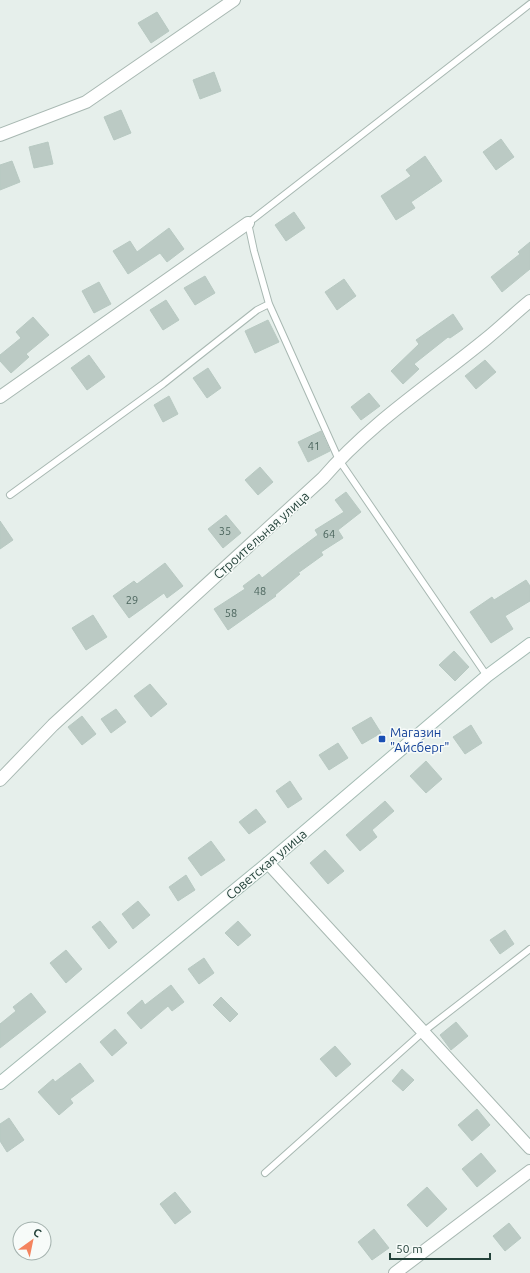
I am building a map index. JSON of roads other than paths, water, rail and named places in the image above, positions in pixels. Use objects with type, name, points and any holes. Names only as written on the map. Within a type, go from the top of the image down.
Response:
[{"type":"street","points":[[0,135],[86,102],[234,0]]},
{"type":"street","points":[[0,397],[248,223]]},
{"type":"street","name":"Строительная улица","points":[[0,780],[53,726],[324,478],[339,460],[395,409],[487,338],[530,301]]},
{"type":"street","name":"Советская улица","points":[[0,1083],[268,863],[487,676],[530,644]]},
{"type":"street","points":[[268,863],[530,1148]]},
{"type":"street","points":[[395,1273],[530,1170]]},
{"type":"lane","points":[[487,676],[339,460],[269,304],[254,251],[248,223],[530,4]]},
{"type":"lane","points":[[10,495],[163,384],[257,310],[269,304]]},
{"type":"lane","points":[[265,1173],[423,1032],[530,949]]},
{"type":"place","name":"Магазин \"Айсберг\"","points":[[382,739]]}]
